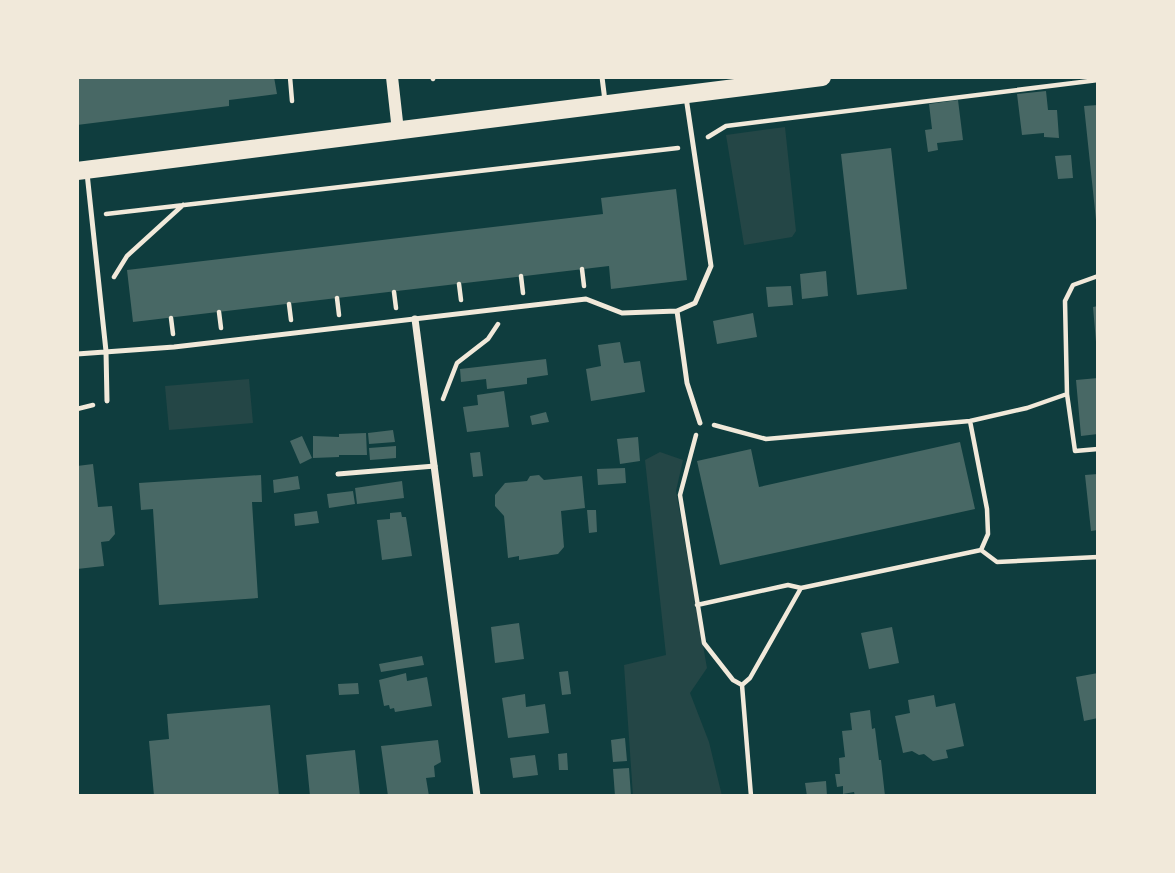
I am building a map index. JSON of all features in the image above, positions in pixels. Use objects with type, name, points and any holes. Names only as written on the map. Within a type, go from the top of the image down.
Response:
[{"type":"main road","points":[[82,170],[822,77]]},
{"type":"street","points":[[392,77],[398,131]]},
{"type":"street","points":[[415,318],[477,796]]},
{"type":"lane","points":[[602,77],[606,104]]},
{"type":"lane","points":[[77,354],[174,347],[586,299],[622,313],[677,312],[695,303],[711,266],[686,94]]},
{"type":"lane","points":[[82,170],[92,215],[106,351],[107,401]]},
{"type":"lane","points":[[677,312],[687,383],[701,423]]},
{"type":"lane","points":[[338,474],[435,466]]},
{"type":"path","points":[[290,77],[292,101]]},
{"type":"path","points":[[92,215],[692,147],[726,126],[1098,80]]},
{"type":"path","points":[[100,300],[127,256],[183,204]]},
{"type":"path","points":[[1098,276],[1073,285],[1065,301],[1067,394],[1075,451],[1098,449]]},
{"type":"path","points":[[428,424],[447,392],[457,363],[488,339],[509,307]]},
{"type":"path","points":[[742,685],[733,680],[704,643],[697,605],[680,495],[687,463],[701,423],[766,439],[970,421],[1027,408],[1067,394]]},
{"type":"path","points":[[970,421],[988,509],[988,534],[981,550]]},
{"type":"path","points":[[697,605],[788,585],[801,588],[981,550],[997,562],[1098,557]]},
{"type":"path","points":[[742,685],[750,678],[801,588]]},
{"type":"path","points":[[742,685],[751,796]]},
{"type":"shaded area","points":[[785,127],[796,231],[792,237],[744,245],[726,135]]},
{"type":"shaded area","points":[[249,379],[253,423],[169,430],[165,386]]},
{"type":"shaded area","points":[[660,452],[683,460],[676,491],[707,668],[690,693],[709,742],[722,796],[633,796],[624,665],[666,655],[645,460]]},
{"type":"building","points":[[77,77],[274,77],[277,94],[229,100],[229,106],[77,125]]},
{"type":"building","points":[[1046,91],[1048,110],[1057,110],[1059,138],[1044,137],[1044,133],[1022,135],[1017,94]]},
{"type":"building","points":[[958,100],[963,140],[937,143],[938,150],[928,152],[925,130],[932,129],[929,104]]},
{"type":"building","points":[[1098,105],[1098,219],[1096,220],[1084,106]]},
{"type":"building","points":[[891,148],[907,289],[857,295],[841,154]]},
{"type":"building","points":[[1071,155],[1073,178],[1058,179],[1055,156]]},
{"type":"building","points":[[676,189],[687,280],[611,289],[609,266],[133,322],[127,270],[603,214],[601,198]]},
{"type":"building","points":[[826,271],[828,296],[802,299],[800,274]]},
{"type":"building","points":[[791,286],[793,305],[768,307],[766,287]]},
{"type":"building","points":[[1098,306],[1098,342],[1096,342],[1093,307]]},
{"type":"building","points":[[753,313],[757,337],[717,344],[713,321]]},
{"type":"building","points":[[620,342],[624,363],[640,361],[645,392],[591,401],[586,369],[601,366],[598,345]]},
{"type":"building","points":[[546,359],[548,375],[527,378],[527,384],[487,389],[486,379],[461,382],[460,369]]},
{"type":"building","points":[[1098,378],[1098,434],[1081,436],[1076,380]]},
{"type":"building","points":[[504,391],[509,427],[467,432],[463,407],[478,405],[477,395]]},
{"type":"building","points":[[546,412],[549,422],[532,425],[530,416]]},
{"type":"building","points":[[393,430],[395,442],[369,444],[368,433]]},
{"type":"building","points":[[366,433],[367,455],[313,458],[313,436],[339,437],[339,434]]},
{"type":"building","points":[[302,436],[312,458],[300,464],[290,441]]},
{"type":"building","points":[[638,437],[640,461],[620,464],[617,439]]},
{"type":"building","points":[[960,442],[975,509],[720,565],[697,461],[751,449],[759,487]]},
{"type":"building","points":[[396,446],[396,458],[370,460],[369,448]]},
{"type":"building","points":[[480,452],[483,476],[473,477],[470,453]]},
{"type":"building","points":[[93,464],[98,507],[112,506],[115,534],[109,541],[101,542],[104,566],[77,569],[77,466]]},
{"type":"building","points":[[625,468],[626,483],[598,485],[597,469]]},
{"type":"building","points":[[1098,474],[1098,530],[1091,531],[1085,475]]},
{"type":"building","points":[[261,475],[262,502],[252,502],[258,598],[159,605],[153,509],[141,510],[139,483]]},
{"type":"building","points":[[539,475],[544,480],[582,476],[585,508],[561,511],[564,547],[558,554],[519,560],[519,556],[508,558],[504,516],[495,506],[495,495],[505,483],[527,481],[530,476]]},
{"type":"building","points":[[298,476],[300,489],[274,493],[273,480]]},
{"type":"building","points":[[402,481],[404,498],[357,504],[355,488]]},
{"type":"building","points":[[353,491],[355,504],[329,508],[327,494]]},
{"type":"building","points":[[587,510],[596,510],[597,532],[589,533]]},
{"type":"building","points":[[317,511],[319,523],[295,526],[294,514]]},
{"type":"building","points":[[401,512],[402,517],[406,517],[412,556],[382,560],[377,520],[390,519],[390,513]]},
{"type":"building","points":[[519,623],[524,659],[495,663],[491,627]]},
{"type":"building","points":[[892,627],[899,663],[869,669],[861,633]]},
{"type":"building","points":[[422,656],[424,665],[381,672],[379,664]]},
{"type":"building","points":[[568,671],[571,694],[562,695],[559,672]]},
{"type":"building","points":[[406,673],[407,681],[427,677],[432,706],[395,712],[389,705],[384,706],[379,680]]},
{"type":"building","points":[[1098,673],[1098,718],[1084,721],[1076,677]]},
{"type":"building","points":[[358,683],[359,694],[339,695],[338,684]]},
{"type":"building","points":[[525,694],[526,707],[545,704],[549,733],[508,738],[502,698]]},
{"type":"building","points":[[934,695],[936,707],[955,703],[964,746],[946,750],[948,758],[933,761],[924,754],[919,755],[912,751],[903,753],[895,716],[910,713],[908,700]]},
{"type":"building","points":[[270,705],[279,796],[154,796],[149,741],[169,739],[167,714]]},
{"type":"building","points":[[870,710],[872,729],[875,728],[881,760],[885,796],[855,796],[854,792],[843,794],[843,786],[837,787],[835,774],[840,774],[839,758],[845,757],[842,731],[852,730],[850,713]]},
{"type":"building","points":[[625,738],[627,761],[613,762],[611,740]]},
{"type":"building","points":[[438,740],[441,762],[434,766],[435,777],[426,778],[429,796],[388,796],[381,746]]},
{"type":"building","points":[[355,750],[360,796],[310,796],[306,755]]},
{"type":"building","points":[[567,753],[568,770],[559,770],[558,754]]},
{"type":"building","points":[[535,755],[538,775],[513,778],[510,758]]},
{"type":"building","points":[[629,768],[631,796],[615,796],[613,769]]},
{"type":"building","points":[[826,781],[827,796],[807,796],[805,783]]}]
